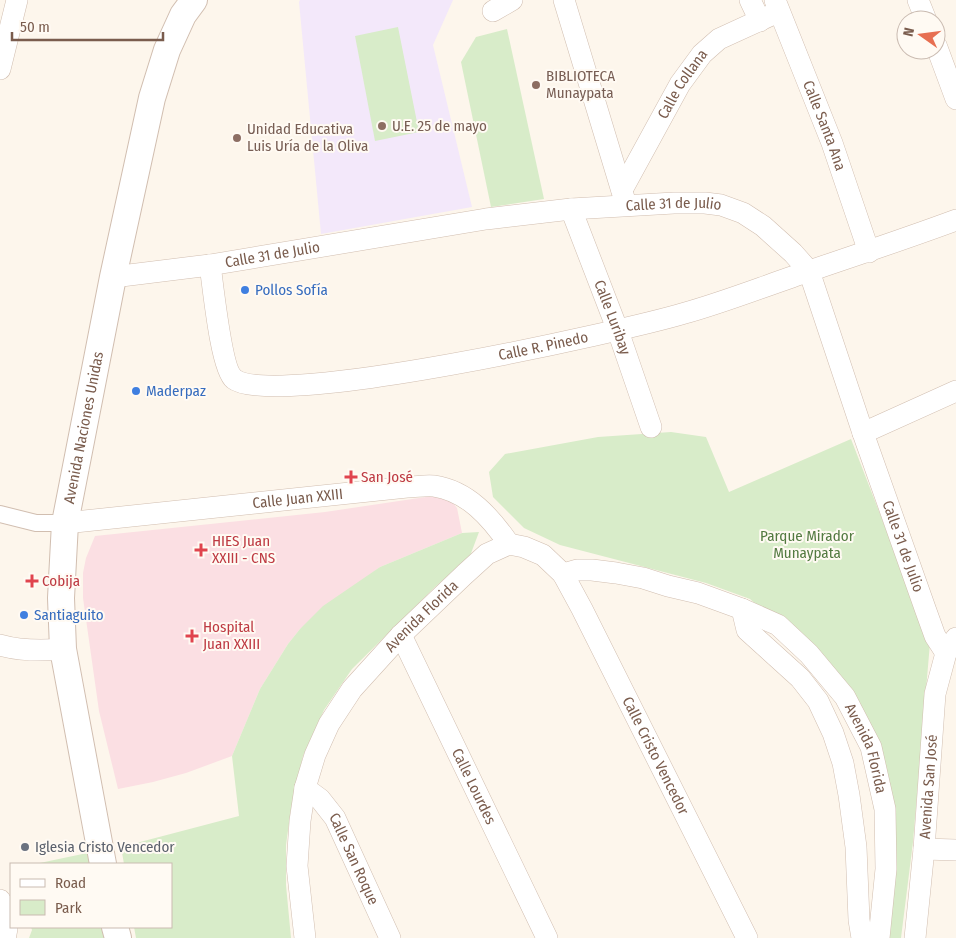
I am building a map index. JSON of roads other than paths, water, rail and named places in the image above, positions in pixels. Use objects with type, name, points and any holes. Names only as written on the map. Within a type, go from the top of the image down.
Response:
[{"type":"street","points":[[0,69],[17,0]]},
{"type":"street","name":"Avenida Naciones Unidas","points":[[103,863],[63,649],[61,598],[65,523],[114,276],[152,98],[167,50],[184,15],[194,0]]},
{"type":"street","points":[[493,11],[512,0]]},
{"type":"street","points":[[564,0],[624,198]]},
{"type":"street","name":"Calle Santa Ana","points":[[750,0],[771,11],[832,142],[869,252]]},
{"type":"street","name":"Calle Collana","points":[[624,198],[680,84],[702,54],[719,39],[771,11]]},
{"type":"street","points":[[942,60],[956,99]]},
{"type":"street","name":"Calle 31 de Julio","points":[[114,276],[210,265],[486,219],[571,209],[624,198],[721,205],[742,213],[763,226],[793,253],[808,271],[935,636],[951,645]]},
{"type":"street","name":"Calle Luribay","points":[[571,209],[618,331],[651,427]]},
{"type":"street","name":"Calle R. Pinedo","points":[[210,265],[229,374],[235,380],[260,386],[311,385],[378,376],[618,331],[687,313],[869,252],[956,220]]},
{"type":"street","points":[[863,433],[956,391]]},
{"type":"street","name":"Calle Juan XXIII","points":[[65,523],[407,487],[434,486],[457,493],[480,508],[509,544]]},
{"type":"street","points":[[0,514],[36,523],[65,523]]},
{"type":"street","points":[[509,544],[524,547],[542,555],[563,574]]},
{"type":"street","name":"Avenida Florida","points":[[305,938],[297,866],[300,820],[305,788],[315,755],[330,724],[352,689],[401,635],[487,554],[509,544]]},
{"type":"street","name":"Avenida Florida","points":[[563,574],[576,570],[592,570],[643,578],[698,593],[778,625],[809,654],[845,698],[871,747],[885,809],[886,869],[879,938]]},
{"type":"street","name":"Calle Cristo Vencedor","points":[[563,574],[747,938]]},
{"type":"street","name":"Avenida Florida","points":[[742,609],[748,630],[800,678],[818,701],[833,733],[843,763],[850,804],[856,847],[859,920],[862,938]]},
{"type":"street","name":"Calle Lourdes","points":[[401,635],[547,938]]},
{"type":"street","points":[[0,645],[15,650],[63,649]]},
{"type":"street","name":"Avenida San José","points":[[916,938],[935,694],[951,645]]},
{"type":"street","name":"Calle San Roque","points":[[305,788],[320,799],[335,818],[390,938]]},
{"type":"street","points":[[924,848],[956,850]]},
{"type":"street","points":[[0,900],[4,907],[8,926],[5,938]]},
{"type":"place","name":"BIBLIOTECA Munaypata","points":[[536,85]]},
{"type":"place","name":"U.E. 25 de mayo","points":[[382,126]]},
{"type":"place","name":"Unidad Educativa Luis Uría de la Oliva","points":[[237,138]]},
{"type":"place","name":"Pollos Sofía","points":[[245,290]]},
{"type":"place","name":"Maderpaz","points":[[136,391]]},
{"type":"place","name":"San José","points":[[351,477]]},
{"type":"place","name":"HIES Juan XXIII - CNS","points":[[201,550]]},
{"type":"place","name":"Cobija","points":[[32,581]]},
{"type":"place","name":"Santiaguito","points":[[24,615]]},
{"type":"place","name":"Hospital Juan XXIII","points":[[192,636]]},
{"type":"place","name":"Iglesia Cristo Vencedor","points":[[25,847]]},
{"type":"park label","name":"Parque Mirador Munaypata","points":[[807,544]]}]
